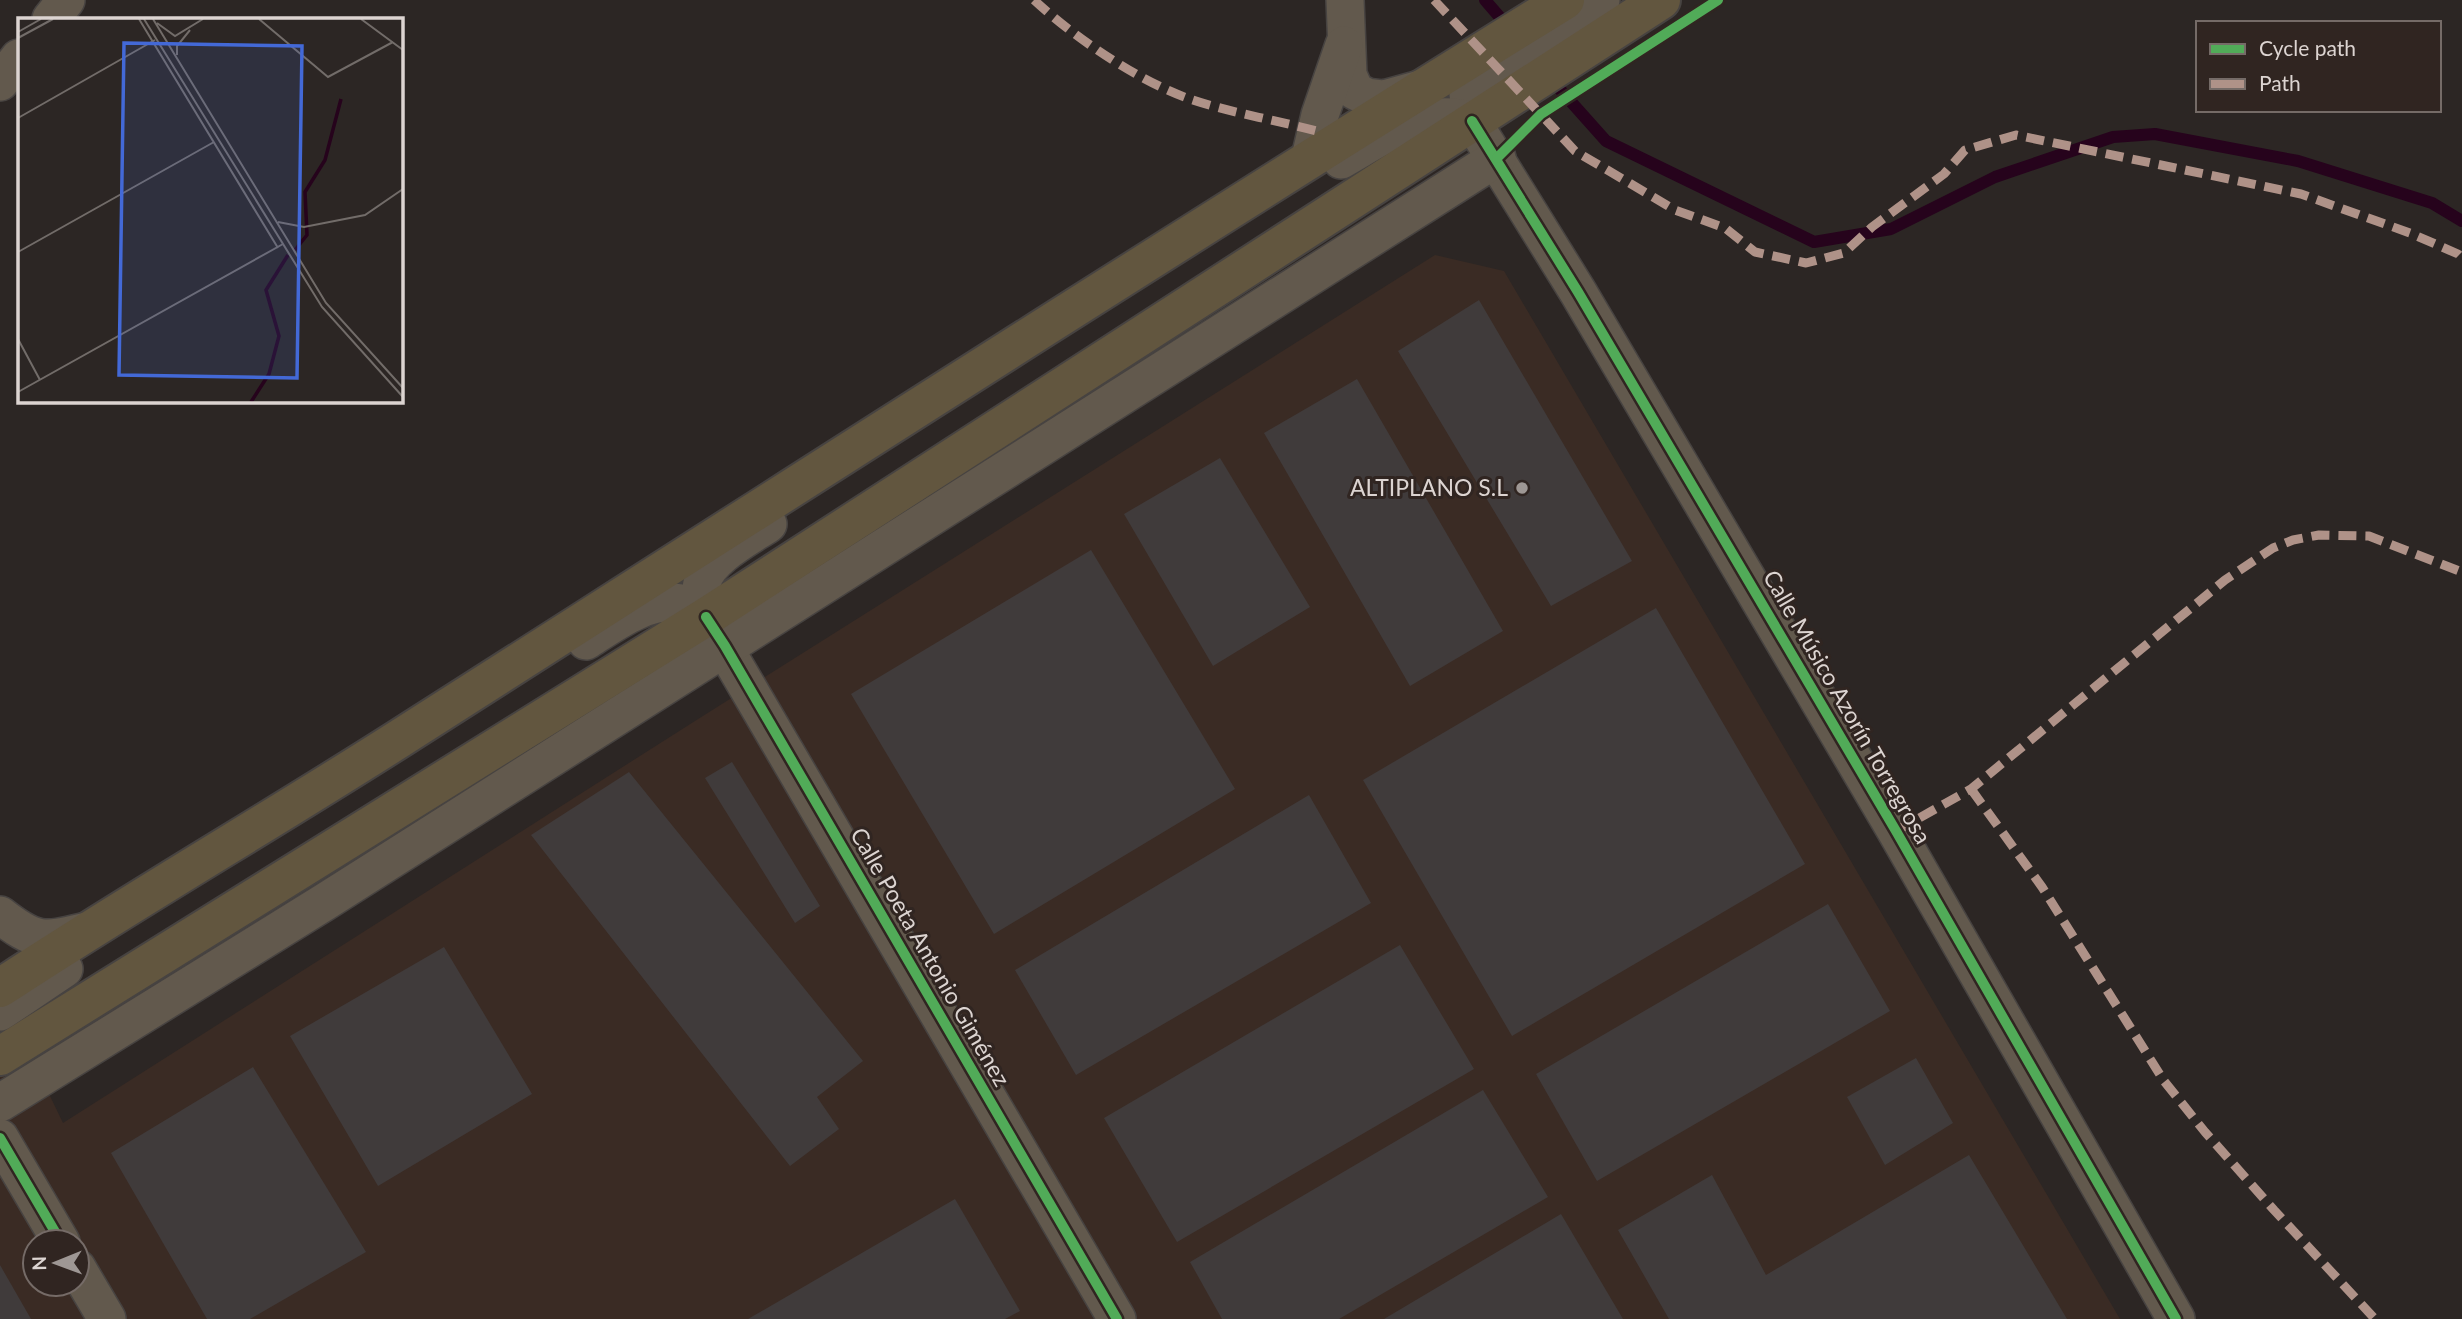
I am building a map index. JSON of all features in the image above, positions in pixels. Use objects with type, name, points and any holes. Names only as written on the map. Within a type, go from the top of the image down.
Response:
[{"type":"main road","points":[[0,988],[87,931],[395,741],[1310,158],[1565,0]]},
{"type":"main road","points":[[0,1056],[715,631],[1472,121],[1661,0]]},
{"type":"street","points":[[52,18],[66,0]]},
{"type":"street","points":[[1345,0],[1348,75],[1355,91],[1367,97],[1384,99],[1424,88]]},
{"type":"street","points":[[715,631],[701,584],[714,564],[735,546],[1025,362],[1058,335],[1086,301],[1116,296],[1157,276],[1300,184],[1400,127],[1433,117],[1454,115],[1472,121],[1468,94],[1487,74],[1601,0]]},
{"type":"street","points":[[1310,158],[1320,115],[1346,41]]},
{"type":"street","points":[[0,82],[18,59]]},
{"type":"street","name":"Calle Músico Azorín Torregrosa","points":[[1472,121],[1586,304],[1915,863],[2176,1319]]},
{"type":"street","points":[[0,1103],[323,903],[715,631],[1497,158]]},
{"type":"street","points":[[0,1012],[46,979],[354,786],[395,741],[429,733],[461,719],[624,617],[654,605],[685,602],[715,631]]},
{"type":"street","name":"Calle Poeta Antonio Giménez","points":[[715,631],[1117,1319]]},
{"type":"street","points":[[0,915],[20,931],[40,939],[87,931]]},
{"type":"street","points":[[0,1138],[53,1228]]},
{"type":"street","points":[[91,1292],[107,1319]]},
{"type":"shaded area","points":[[1435,255],[1504,271],[2120,1319],[0,1319],[0,992],[63,1123]]},
{"type":"building","points":[[1479,300],[1632,561],[1551,606],[1398,351]]},
{"type":"building","points":[[1357,379],[1503,631],[1410,686],[1264,433]]},
{"type":"building","points":[[1220,458],[1310,607],[1213,666],[1124,514]]},
{"type":"building","points":[[1091,550],[1235,789],[994,934],[851,694]]},
{"type":"building","points":[[1656,608],[1805,864],[1512,1036],[1363,780]]},
{"type":"building","points":[[732,762],[820,906],[795,923],[705,778]]},
{"type":"building","points":[[629,772],[863,1061],[817,1097],[839,1129],[790,1166],[531,835]]},
{"type":"building","points":[[1309,795],[1371,903],[1076,1075],[1015,970]]},
{"type":"building","points":[[1828,904],[1890,1011],[1597,1181],[1536,1074]]},
{"type":"building","points":[[1400,945],[1474,1069],[1177,1242],[1104,1118]]},
{"type":"building","points":[[444,947],[532,1094],[378,1186],[290,1036]]},
{"type":"building","points":[[1916,1058],[1953,1123],[1885,1165],[1847,1097]]},
{"type":"building","points":[[253,1067],[366,1252],[250,1319],[207,1319],[111,1153]]},
{"type":"building","points":[[1483,1090],[1548,1197],[1339,1319],[1222,1319],[1190,1262]]},
{"type":"building","points":[[1969,1155],[2067,1319],[1669,1319],[1618,1230],[1712,1175],[1766,1275]]},
{"type":"building","points":[[955,1199],[1020,1311],[1005,1319],[748,1319]]},
{"type":"building","points":[[1561,1214],[1623,1319],[1384,1319]]},
{"type":"building","points":[[0,1265],[31,1319],[0,1319]]},
{"type":"waterway","points":[[1485,0],[1510,29]]},
{"type":"waterway","points":[[1548,76],[1606,141],[1814,242],[1891,229],[1995,177],[2113,137],[2155,134],[2298,161],[2432,203],[2462,221]]},
{"type":"marked path","points":[[1034,0],[1106,56],[1167,90],[1218,108],[1317,131]]},
{"type":"marked path","points":[[1434,0],[1575,151],[1675,210],[1725,228],[1755,252],[1806,263],[1844,253],[1872,227],[1944,174],[1965,150],[2016,135],[2301,194],[2410,233],[2462,258]]},
{"type":"marked path","points":[[1896,831],[1971,789],[2225,580],[2273,548],[2293,540],[2319,535],[2369,536],[2462,572]]},
{"type":"marked path","points":[[1971,789],[2042,887],[2164,1081],[2274,1210],[2375,1319]]},
{"type":"cycle path","points":[[1497,158],[1541,114],[1718,0]]},
{"type":"cycle path","points":[[1472,121],[1578,292],[1896,831],[2176,1319]]},
{"type":"cycle path","points":[[706,617],[1117,1319]]},
{"type":"cycle path","points":[[0,1138],[53,1228]]},
{"type":"place","name":"ALTIPLANO S.L","points":[[1522,488]]}]
